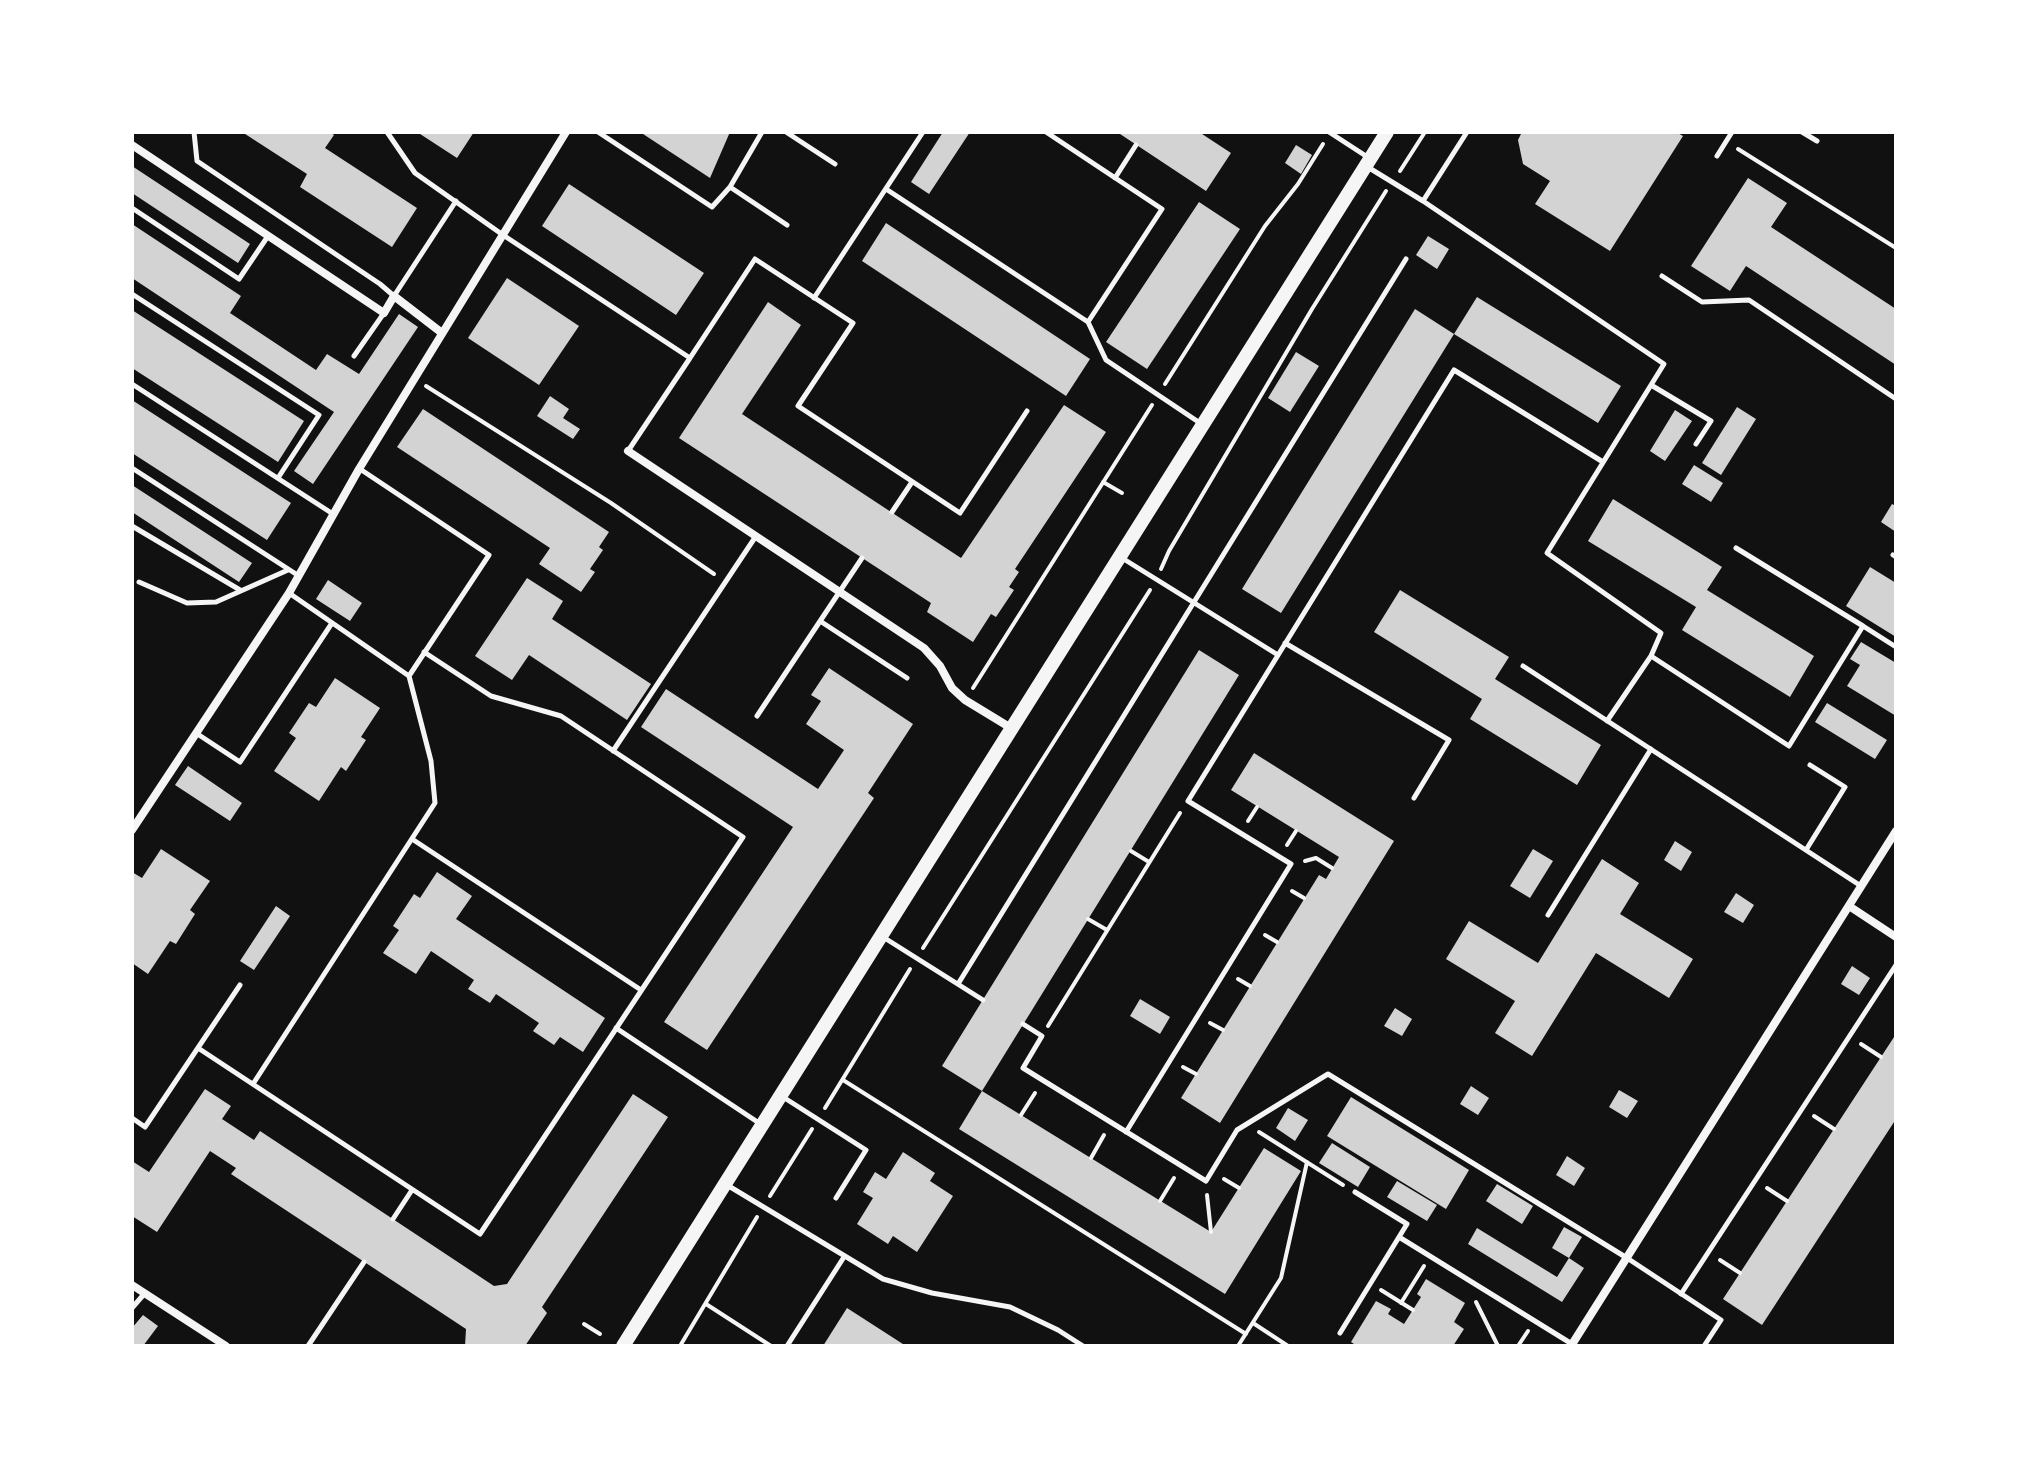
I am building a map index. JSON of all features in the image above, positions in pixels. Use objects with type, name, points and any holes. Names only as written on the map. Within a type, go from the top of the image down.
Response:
[{"type":"main road","points":[[623,1346],[1387,132]]},
{"type":"street","points":[[132,830],[289,593],[359,469],[566,132]]},
{"type":"street","points":[[132,145],[384,313],[394,296],[442,333]]},
{"type":"street","points":[[628,451],[924,648],[940,666],[952,688],[965,700],[1011,728]]},
{"type":"street","points":[[1572,1345],[1896,831]]},
{"type":"street","points":[[1849,906],[1896,937]]},
{"type":"street","points":[[132,1285],[226,1346]]},
{"type":"lane","points":[[194,132],[197,161],[394,296],[456,201]]},
{"type":"lane","points":[[387,132],[415,173],[690,358]]},
{"type":"lane","points":[[598,132],[712,207],[730,187],[762,132]]},
{"type":"lane","points":[[786,132],[835,164]]},
{"type":"lane","points":[[814,298],[923,132]]},
{"type":"lane","points":[[1046,132],[1162,209],[1088,322]]},
{"type":"lane","points":[[1330,132],[1392,182],[1664,364],[1547,553],[1661,633],[1651,656],[1607,721]]},
{"type":"lane","points":[[1423,201],[1467,132]]},
{"type":"lane","points":[[1717,156],[1732,132]]},
{"type":"lane","points":[[1802,132],[1817,141]]},
{"type":"lane","points":[[1115,178],[1136,145]]},
{"type":"lane","points":[[730,187],[787,225]]},
{"type":"lane","points":[[886,189],[1088,322],[1106,360],[1202,424]]},
{"type":"lane","points":[[132,208],[239,279],[268,236]]},
{"type":"lane","points":[[628,451],[755,259],[853,323],[798,406],[960,513],[1027,411]]},
{"type":"lane","points":[[958,984],[1406,259]]},
{"type":"lane","points":[[1662,276],[1702,302],[1749,300],[1896,399]]},
{"type":"lane","points":[[132,294],[319,415],[278,478]]},
{"type":"lane","points":[[354,356],[384,313]]},
{"type":"lane","points":[[1126,1132],[1291,864],[1188,801],[1454,370],[1603,462]]},
{"type":"lane","points":[[132,384],[333,514]]},
{"type":"lane","points":[[1651,385],[1711,421],[1696,444]]},
{"type":"lane","points":[[132,468],[299,576]]},
{"type":"lane","points":[[359,469],[489,555],[409,676]]},
{"type":"lane","points":[[892,512],[912,482]]},
{"type":"lane","points":[[132,526],[240,590]]},
{"type":"lane","points":[[613,751],[756,536]]},
{"type":"lane","points":[[1736,548],[1896,647]]},
{"type":"lane","points":[[1119,556],[1278,655]]},
{"type":"lane","points":[[757,716],[862,558]]},
{"type":"lane","points":[[139,582],[187,603],[216,602],[289,570]]},
{"type":"lane","points":[[253,1084],[435,803],[431,761],[409,676],[289,593]]},
{"type":"lane","points":[[820,621],[907,678]]},
{"type":"lane","points":[[196,733],[240,762],[332,623]]},
{"type":"lane","points":[[1651,656],[1789,746],[1863,626]]},
{"type":"lane","points":[[1285,643],[1449,740],[1414,798]]},
{"type":"lane","points":[[198,1048],[480,1234],[743,837],[561,716],[491,696],[424,652]]},
{"type":"lane","points":[[1523,666],[1861,886]]},
{"type":"lane","points":[[1548,915],[1651,749]]},
{"type":"lane","points":[[1806,850],[1845,787],[1810,765]]},
{"type":"lane","points":[[412,839],[641,990]]},
{"type":"lane","points":[[882,937],[983,1000]]},
{"type":"lane","points":[[1681,1294],[1896,965]]},
{"type":"lane","points":[[132,1118],[145,1127],[240,985]]},
{"type":"lane","points":[[1023,1024],[1042,1036],[1023,1068],[1206,1181],[1237,1130],[1328,1074],[1627,1258],[1721,1320],[1704,1346]]},
{"type":"lane","points":[[616,1028],[763,1126]]},
{"type":"lane","points":[[782,1097],[866,1150],[836,1198]]},
{"type":"lane","points":[[726,1184],[883,1279],[932,1293],[1010,1307],[1083,1346]]},
{"type":"lane","points":[[393,1219],[412,1189]]},
{"type":"lane","points":[[1340,1333],[1407,1224],[1355,1192]]},
{"type":"lane","points":[[1399,1237],[1572,1345]]},
{"type":"lane","points":[[787,1346],[844,1257]]},
{"type":"lane","points":[[308,1346],[364,1262]]},
{"type":"lane","points":[[132,1308],[145,1293]]},
{"type":"path","points":[[965,700],[1265,226],[1298,184],[1330,132]]},
{"type":"path","points":[[680,1346],[916,958],[1157,580],[1169,551],[1281,361],[1425,132]]},
{"type":"path","points":[[1726,141],[1896,248]]},
{"type":"path","points":[[414,379],[611,503],[726,581]]},
{"type":"path","points":[[1103,482],[1122,493]]},
{"type":"path","points":[[1042,1036],[1188,801]]},
{"type":"path","points":[[1248,820],[1257,807]]},
{"type":"path","points":[[1288,844],[1296,831]]},
{"type":"path","points":[[1131,851],[1149,863]]},
{"type":"path","points":[[1316,858],[1332,868]]},
{"type":"path","points":[[1292,891],[1304,898]]},
{"type":"path","points":[[1088,919],[1108,931]]},
{"type":"path","points":[[1265,935],[1277,942]]},
{"type":"path","points":[[1238,979],[1250,986]]},
{"type":"path","points":[[1210,1023],[1223,1030]]},
{"type":"path","points":[[1869,1049],[1881,1057]]},
{"type":"path","points":[[1183,1067],[1196,1074]]},
{"type":"path","points":[[843,1080],[1246,1334]]},
{"type":"path","points":[[1021,1115],[1032,1098]]},
{"type":"path","points":[[1822,1121],[1834,1129]]},
{"type":"path","points":[[1246,1125],[1355,1192]]},
{"type":"path","points":[[1091,1158],[1101,1141]]},
{"type":"path","points":[[1238,1346],[1281,1278],[1307,1162]]},
{"type":"path","points":[[1225,1180],[1239,1188]]},
{"type":"path","points":[[1160,1201],[1171,1183]]},
{"type":"path","points":[[1775,1193],[1787,1201]]},
{"type":"path","points":[[1208,1207],[1211,1232]]},
{"type":"path","points":[[1401,1303],[1427,1263]]},
{"type":"path","points":[[1728,1265],[1740,1273]]},
{"type":"path","points":[[1370,1284],[1413,1310]]},
{"type":"path","points":[[1471,1290],[1498,1346]]},
{"type":"path","points":[[706,1304],[771,1346]]},
{"type":"path","points":[[1253,1323],[1288,1346]]},
{"type":"path","points":[[584,1324],[600,1334]]},
{"type":"building","points":[[242,132],[330,132],[334,135],[325,148],[417,208],[392,247],[300,187],[307,174]]},
{"type":"building","points":[[417,132],[474,132],[457,158]]},
{"type":"building","points":[[640,132],[730,132],[710,178]]},
{"type":"building","points":[[943,132],[970,132],[929,194],[911,182]]},
{"type":"building","points":[[1117,132],[1199,132],[1231,153],[1206,191]]},
{"type":"building","points":[[1522,132],[1676,132],[1683,136],[1610,251],[1535,204],[1550,181],[1523,164],[1518,140]]},
{"type":"building","points":[[1296,145],[1312,155],[1301,174],[1285,163]]},
{"type":"building","points":[[132,166],[250,244],[238,263],[132,193]]},
{"type":"building","points":[[1748,178],[1787,203],[1771,227],[1896,309],[1896,365],[1746,266],[1730,291],[1691,266]]},
{"type":"building","points":[[569,184],[704,273],[676,315],[542,226]]},
{"type":"building","points":[[1199,202],[1240,229],[1147,369],[1106,342]]},
{"type":"building","points":[[886,223],[1090,359],[1066,396],[862,261]]},
{"type":"building","points":[[132,224],[241,296],[230,313],[316,370],[327,354],[359,374],[399,314],[418,327],[313,484],[294,471],[334,412],[132,278]]},
{"type":"building","points":[[1428,236],[1449,249],[1437,269],[1416,255]]},
{"type":"building","points":[[507,278],[579,326],[539,385],[468,338]]},
{"type":"building","points":[[1477,297],[1621,386],[1598,423],[1454,334]]},
{"type":"building","points":[[768,302],[801,325],[742,414],[961,558],[1064,405],[1106,432],[1015,569],[1019,572],[1009,587],[1014,590],[996,617],[991,614],[973,642],[927,612],[931,603],[679,438]]},
{"type":"building","points":[[1415,309],[1454,334],[1281,613],[1242,589]]},
{"type":"building","points":[[132,310],[304,421],[278,462],[132,368]]},
{"type":"building","points":[[1296,352],[1319,366],[1290,412],[1268,398]]},
{"type":"building","points":[[550,396],[569,409],[563,418],[580,429],[573,439],[537,416]]},
{"type":"building","points":[[132,400],[291,503],[267,540],[132,453]]},
{"type":"building","points":[[1737,407],[1756,419],[1721,475],[1702,463]]},
{"type":"building","points":[[423,409],[609,532],[599,547],[603,550],[590,569],[595,572],[581,592],[539,564],[550,548],[397,447]]},
{"type":"building","points":[[1675,410],[1692,421],[1665,461],[1650,451]]},
{"type":"building","points":[[1694,465],[1723,483],[1711,502],[1682,484]]},
{"type":"building","points":[[132,485],[252,563],[239,582],[132,512]]},
{"type":"building","points":[[1613,499],[1722,567],[1707,590],[1814,656],[1790,697],[1682,630],[1696,607],[1588,541]]},
{"type":"building","points":[[1892,504],[1896,506],[1896,532],[1881,522]]},
{"type":"building","points":[[1870,567],[1896,583],[1896,637],[1846,606]]},
{"type":"building","points":[[527,578],[563,601],[552,619],[651,684],[627,720],[529,655],[512,680],[475,656]]},
{"type":"building","points":[[328,580],[362,603],[350,621],[316,599]]},
{"type":"building","points":[[1400,590],[1509,657],[1495,679],[1601,745],[1577,785],[1470,719],[1482,699],[1374,632]]},
{"type":"building","points":[[1861,642],[1896,663],[1896,716],[1847,686],[1860,665],[1850,659]]},
{"type":"building","points":[[1199,650],[1239,675],[982,1091],[942,1066]]},
{"type":"building","points":[[829,668],[913,724],[868,793],[874,798],[707,1050],[664,1022],[793,827],[641,727],[666,689],[818,789],[844,750],[806,724],[821,701],[811,695]]},
{"type":"building","points":[[335,678],[380,708],[361,737],[366,740],[346,771],[341,767],[319,801],[274,771],[296,738],[289,733],[309,703],[316,707]]},
{"type":"building","points":[[1827,703],[1887,740],[1875,759],[1815,722]]},
{"type":"building","points":[[1254,753],[1394,841],[1220,1123],[1181,1098],[1319,875],[1326,879],[1339,857],[1231,790]]},
{"type":"building","points":[[188,766],[242,803],[230,821],[175,785]]},
{"type":"building","points":[[1675,841],[1692,852],[1681,871],[1664,860]]},
{"type":"building","points":[[161,849],[210,881],[190,910],[195,914],[176,944],[170,941],[148,974],[132,963],[132,872],[142,878]]},
{"type":"building","points":[[1533,849],[1553,861],[1530,898],[1510,886]]},
{"type":"building","points":[[1602,859],[1639,883],[1620,914],[1693,959],[1669,998],[1596,953],[1532,1056],[1495,1033],[1515,1001],[1446,959],[1469,921],[1538,963]]},
{"type":"building","points":[[437,872],[472,896],[456,919],[605,1018],[583,1052],[560,1037],[554,1045],[533,1031],[539,1023],[496,994],[490,1003],[468,989],[474,980],[431,951],[416,974],[383,953],[399,930],[393,926],[414,894],[420,898]]},
{"type":"building","points":[[1736,893],[1754,905],[1743,923],[1724,912]]},
{"type":"building","points":[[276,906],[290,916],[254,970],[240,961]]},
{"type":"building","points":[[1852,966],[1870,978],[1859,995],[1841,984]]},
{"type":"building","points":[[1140,999],[1170,1017],[1160,1034],[1130,1016]]},
{"type":"building","points":[[1395,1008],[1412,1019],[1402,1036],[1384,1026]]},
{"type":"building","points":[[1896,1034],[1896,1119],[1762,1325],[1723,1299]]},
{"type":"building","points":[[1471,1086],[1489,1098],[1478,1115],[1460,1104]]},
{"type":"building","points":[[205,1089],[231,1106],[222,1119],[254,1140],[260,1131],[494,1286],[507,1284],[633,1094],[668,1117],[542,1307],[547,1313],[525,1346],[465,1346],[466,1329],[231,1174],[236,1168],[210,1151],[157,1232],[132,1216],[132,1161],[149,1172]]},
{"type":"building","points":[[1619,1090],[1638,1101],[1627,1118],[1609,1107]]},
{"type":"building","points":[[982,1091],[1211,1232],[1264,1148],[1301,1171],[1225,1294],[959,1129]]},
{"type":"building","points":[[1351,1097],[1469,1170],[1446,1209],[1327,1136]]},
{"type":"building","points":[[1288,1108],[1308,1120],[1295,1141],[1276,1128]]},
{"type":"building","points":[[1332,1143],[1370,1167],[1358,1187],[1319,1163]]},
{"type":"building","points":[[903,1152],[935,1173],[930,1181],[953,1196],[917,1252],[893,1236],[888,1244],[857,1224],[873,1198],[863,1192],[875,1172],[886,1179]]},
{"type":"building","points":[[1567,1156],[1585,1168],[1574,1186],[1556,1175]]},
{"type":"building","points":[[1397,1181],[1437,1205],[1427,1221],[1387,1197]]},
{"type":"building","points":[[1497,1184],[1533,1206],[1522,1224],[1486,1201]]},
{"type":"building","points":[[1564,1227],[1582,1237],[1569,1258],[1552,1248]]},
{"type":"building","points":[[1477,1228],[1557,1277],[1569,1258],[1584,1268],[1562,1302],[1468,1244]]},
{"type":"building","points":[[1426,1279],[1465,1303],[1454,1322],[1464,1329],[1453,1346],[1357,1346],[1351,1342],[1376,1301],[1391,1309],[1388,1314],[1404,1324],[1421,1297],[1417,1294]]},
{"type":"building","points":[[847,1308],[906,1346],[823,1346]]},
{"type":"building","points":[[143,1315],[158,1326],[143,1346],[132,1346],[132,1328]]}]
